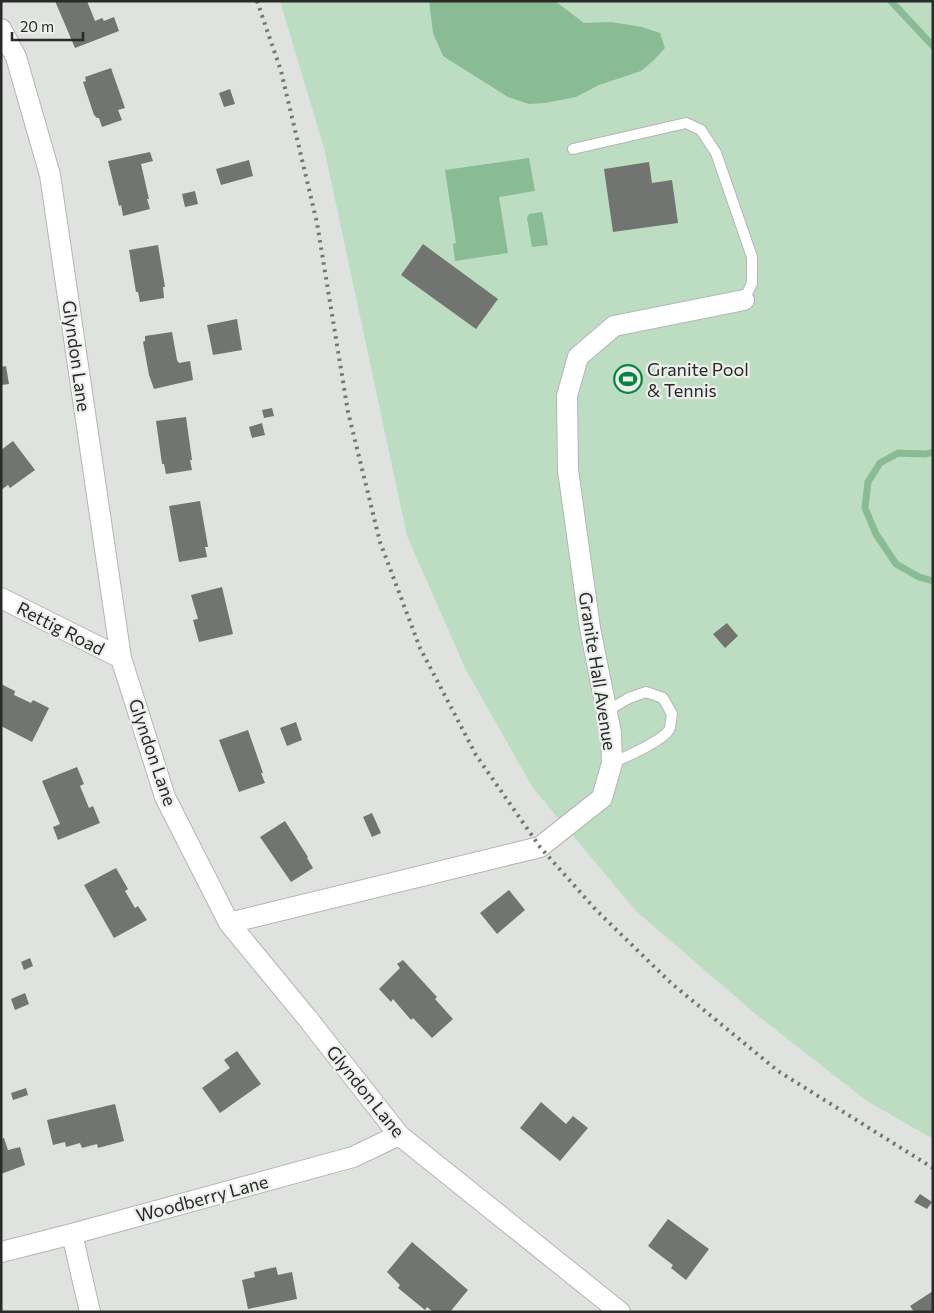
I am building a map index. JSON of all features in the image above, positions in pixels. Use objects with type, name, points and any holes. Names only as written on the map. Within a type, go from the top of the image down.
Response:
[{"type":"street","name":"Glyndon Lane","points":[[1,29],[16,57],[50,175],[121,658],[165,797],[229,924],[308,1019],[399,1135],[620,1312]]},
{"type":"street","name":"Granite Hall Avenue","points":[[229,924],[540,847],[602,798],[612,763],[611,733],[590,628],[568,470],[567,396],[578,356],[614,326],[744,300]]},
{"type":"street","name":"Rettig Road","points":[[1,598],[121,658]]},
{"type":"street","name":"Woodberry Lane","points":[[1,1252],[353,1157],[399,1135]]},
{"type":"street","points":[[72,1234],[90,1312]]},
{"type":"lane","points":[[572,149],[686,123],[701,130],[716,153],[752,257],[752,283],[744,300]]},
{"type":"lane","points":[[607,711],[629,698],[646,692],[663,698],[672,714],[669,730],[658,739],[612,763]]},
{"type":"shaded area","name":"Granite Pool & Tennis","points":[[280,1],[933,1],[933,1139],[867,1101],[758,1016],[637,912],[533,788],[466,670],[407,536],[324,148]]},
{"type":"shaded area","points":[[429,1],[555,1],[584,23],[611,22],[642,27],[660,33],[665,48],[641,71],[599,85],[576,97],[529,104],[508,97],[443,56],[433,33]]},
{"type":"shaded area","points":[[529,158],[535,191],[499,197],[508,253],[455,261],[453,244],[456,243],[445,170]]},
{"type":"shaded area","points":[[542,212],[548,245],[532,247],[527,218],[529,214]]},
{"type":"building","points":[[55,1],[87,1],[95,21],[102,18],[104,21],[114,17],[119,31],[75,48]]},
{"type":"building","points":[[111,68],[125,108],[118,110],[122,120],[102,127],[99,118],[94,115],[83,82],[86,81],[85,77]]},
{"type":"building","points":[[230,89],[235,104],[224,107],[219,93]]},
{"type":"building","points":[[150,152],[153,161],[141,164],[150,209],[123,216],[108,161]]},
{"type":"building","points":[[249,160],[253,176],[221,185],[216,169]]},
{"type":"building","points":[[649,162],[652,183],[672,180],[678,223],[613,232],[604,169]]},
{"type":"building","points":[[195,191],[198,204],[185,207],[182,194]]},
{"type":"building","points":[[423,244],[498,299],[476,329],[401,275]]},
{"type":"building","points":[[158,245],[165,287],[163,287],[164,298],[140,302],[138,292],[136,292],[129,250]]},
{"type":"building","points":[[237,319],[242,350],[213,355],[207,325]]},
{"type":"building","points":[[172,332],[177,360],[179,363],[190,361],[193,380],[154,389],[149,375],[143,342],[145,341],[145,336]]},
{"type":"building","points":[[6,366],[9,384],[1,385],[1,367]]},
{"type":"building","points":[[272,408],[274,416],[264,418],[262,410]]},
{"type":"building","points":[[186,417],[192,470],[166,474],[164,464],[162,464],[156,421]]},
{"type":"building","points":[[262,423],[265,435],[252,438],[249,427]]},
{"type":"building","points":[[13,441],[35,470],[10,488],[8,485],[1,490],[1,450]]},
{"type":"building","points":[[200,501],[208,547],[205,547],[207,557],[179,562],[169,506]]},
{"type":"building","points":[[222,587],[233,634],[199,642],[193,620],[198,619],[191,595]]},
{"type":"building","points":[[727,623],[738,636],[725,648],[713,634]]},
{"type":"building","points":[[1,684],[15,691],[14,695],[31,703],[33,700],[49,708],[32,742],[1,726]]},
{"type":"building","points":[[296,722],[302,740],[287,746],[280,728]]},
{"type":"building","points":[[248,730],[265,783],[239,792],[219,740]]},
{"type":"building","points":[[77,767],[84,784],[80,786],[89,808],[93,806],[100,823],[58,840],[53,827],[60,824],[42,781]]},
{"type":"building","points":[[372,813],[381,833],[372,837],[363,817]]},
{"type":"building","points":[[285,821],[313,868],[291,882],[260,837]]},
{"type":"building","points":[[116,868],[128,889],[125,891],[135,908],[138,906],[147,920],[114,938],[84,885]]},
{"type":"building","points":[[509,890],[525,910],[497,934],[480,913]]},
{"type":"building","points":[[30,958],[33,966],[24,970],[21,962]]},
{"type":"building","points":[[403,960],[437,997],[435,999],[453,1019],[432,1038],[413,1018],[411,1020],[393,999],[391,1002],[379,989],[400,968],[397,964]]},
{"type":"building","points":[[25,993],[29,1004],[15,1010],[11,999]]},
{"type":"building","points":[[237,1051],[261,1084],[220,1113],[202,1088],[230,1068],[224,1060]]},
{"type":"building","points":[[26,1088],[28,1095],[13,1100],[11,1093]]},
{"type":"building","points":[[541,1102],[566,1124],[573,1116],[588,1128],[560,1161],[520,1128]]},
{"type":"building","points":[[115,1104],[124,1141],[98,1148],[97,1144],[82,1148],[80,1143],[66,1147],[65,1142],[53,1145],[47,1120]]},
{"type":"building","points":[[4,1138],[8,1150],[20,1147],[25,1165],[1,1174],[1,1139]]},
{"type":"building","points":[[920,1194],[932,1202],[927,1209],[914,1202]]},
{"type":"building","points":[[668,1219],[709,1249],[686,1280],[671,1268],[673,1265],[648,1246]]},
{"type":"building","points":[[412,1242],[468,1290],[450,1312],[433,1312],[427,1307],[425,1310],[398,1288],[400,1285],[387,1272]]},
{"type":"building","points":[[276,1267],[278,1275],[292,1272],[297,1299],[248,1309],[242,1280],[255,1277],[254,1272]]},
{"type":"building","points":[[933,1291],[933,1312],[914,1312],[910,1306]]},
{"type":"waterway","points":[[891,1],[933,46]]},
{"type":"waterway","points":[[933,452],[926,454],[898,453],[880,463],[868,482],[865,508],[876,534],[896,564],[919,577],[933,581]]},
{"type":"railway","points":[[257,1],[281,71],[317,223],[348,412],[380,542],[420,648],[476,755],[540,847],[596,910],[671,983],[778,1071],[933,1168]]},
{"type":"place","name":"Granite Pool & Tennis","points":[[628,379]]}]
